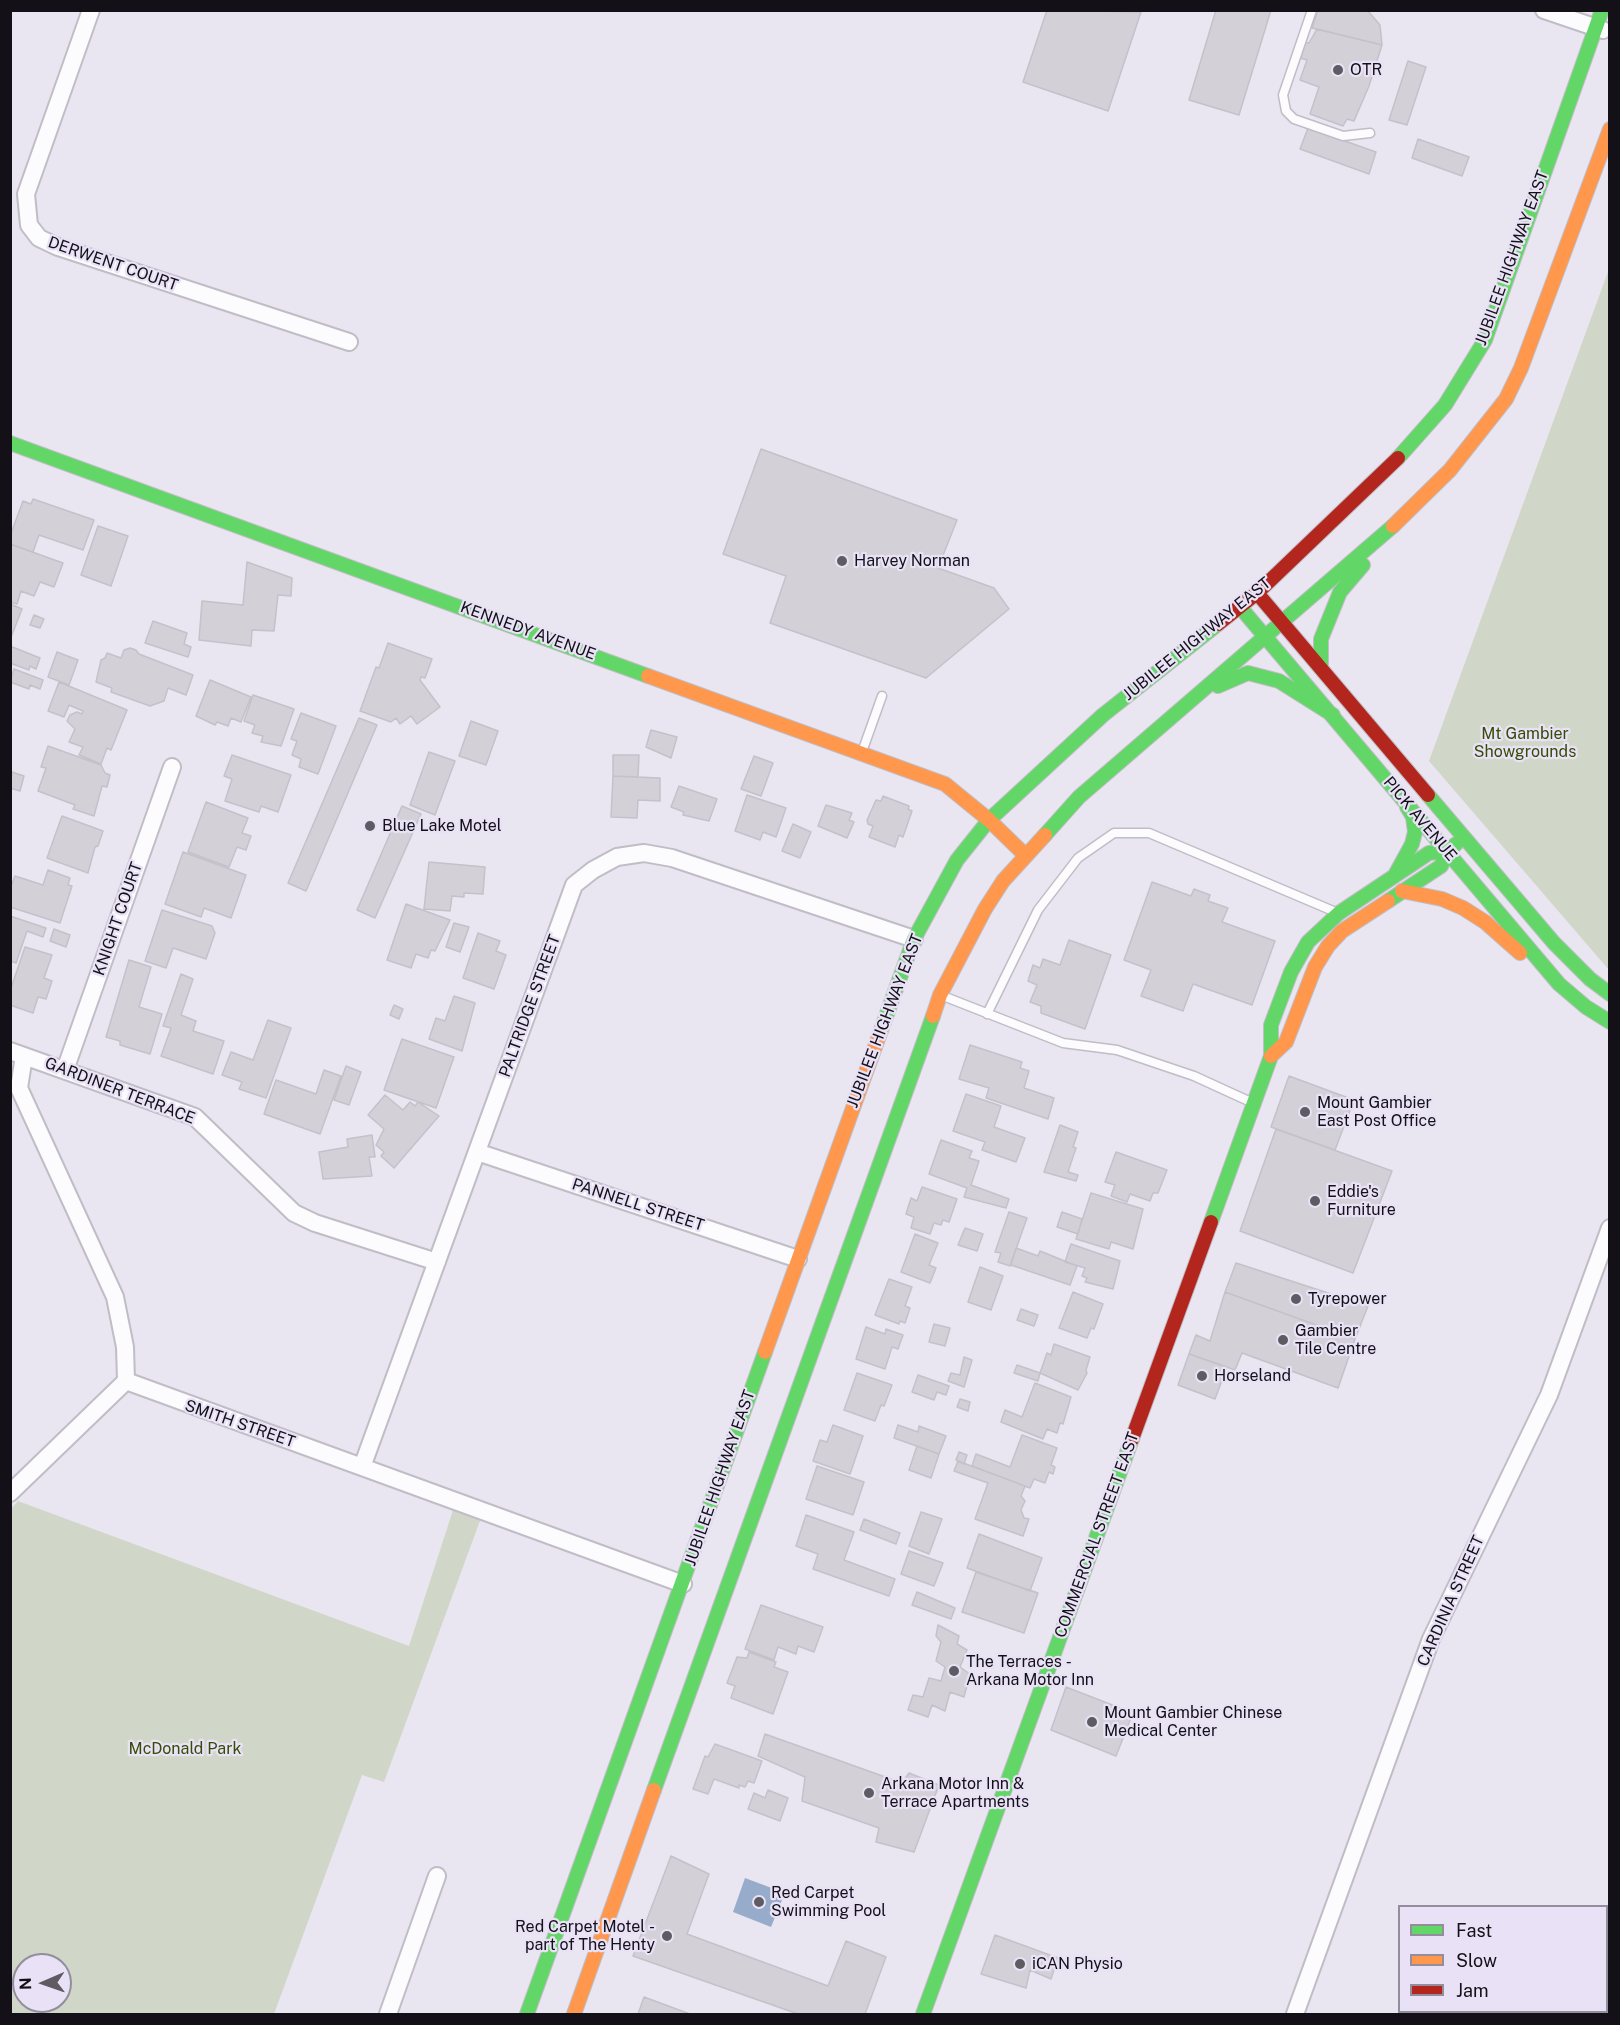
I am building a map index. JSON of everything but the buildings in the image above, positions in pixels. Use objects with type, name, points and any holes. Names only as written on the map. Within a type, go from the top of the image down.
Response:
[{"type":"main road","name":"JUBILEE HIGHWAY EAST","points":[[527,2014],[638,1724],[683,1584],[749,1414],[798,1259],[914,939],[957,860],[989,820],[1103,715],[1257,593],[1384,474],[1445,405],[1485,340],[1603,30],[1602,10]]},
{"type":"main road","points":[[574,2014],[668,1734],[779,1425],[940,995],[985,909],[1003,881],[1079,797],[1266,637],[1377,539],[1450,470],[1506,399],[1534,336],[1610,129]]},
{"type":"main road","name":"KENNEDY AVENUE","points":[[10,443],[945,784],[989,820],[1026,855]]},
{"type":"main road","points":[[1321,668],[1321,639],[1340,592],[1376,549],[1377,539]]},
{"type":"main road","name":"PICK AVENUE","points":[[1257,593],[1568,958],[1590,980],[1610,994]]},
{"type":"main road","name":"PICK AVENUE","points":[[1240,607],[1559,984],[1586,1007],[1610,1022]]},
{"type":"main road","points":[[1195,698],[1248,673],[1279,681],[1333,715]]},
{"type":"main road","points":[[1395,875],[1412,844],[1414,832],[1413,817],[1400,796]]},
{"type":"main road","name":"COMMERCIAL STREET EAST","points":[[1271,1056],[1286,1042],[1315,967],[1328,946],[1342,931],[1441,866],[1448,851],[1464,836]]},
{"type":"main road","name":"COMMERCIAL STREET EAST","points":[[923,2014],[1271,1056],[1271,1025],[1291,972],[1308,942],[1339,914],[1429,853],[1448,851]]},
{"type":"main road","points":[[1402,891],[1442,899],[1469,912],[1511,942],[1542,975],[1559,984]]},
{"type":"street","name":"DERWENT COURT","points":[[91,10],[27,194],[26,208],[29,225],[39,238],[58,248],[349,342]]},
{"type":"street","points":[[1544,10],[1603,30]]},
{"type":"street","name":"KNIGHT COURT","points":[[64,1070],[172,767]]},
{"type":"street","name":"PALTRIDGE STREET","points":[[362,1467],[574,885],[593,870],[617,856],[644,853],[672,858],[914,939]]},
{"type":"street","points":[[10,1493],[126,1381],[124,1347],[115,1297],[19,1088],[17,1053]]},
{"type":"street","name":"GARDINER TERRACE","points":[[17,1053],[195,1117],[294,1213],[315,1223],[437,1262]]},
{"type":"street","name":"PANNELL STREET","points":[[477,1152],[798,1259]]},
{"type":"street","name":"CARDINIA STREET","points":[[1295,2014],[1431,1639],[1549,1395],[1610,1228]]},
{"type":"street","name":"SMITH STREET","points":[[126,1381],[683,1584]]},
{"type":"street","points":[[388,2014],[437,1876]]},
{"type":"lane","points":[[1312,10],[1283,95],[1286,111],[1294,119],[1343,136],[1370,133]]},
{"type":"lane","points":[[862,752],[882,696]]},
{"type":"lane","points":[[987,1014],[1038,910],[1078,858],[1114,833],[1149,833],[1339,914]]},
{"type":"lane","points":[[940,995],[1063,1043],[1117,1050],[1194,1076],[1253,1103]]},
{"type":"green space","name":"Mt Gambier Showgrounds","points":[[1609,269],[1609,970],[1429,761]]},
{"type":"green space","name":"McDonald Park","points":[[18,1501],[409,1646],[453,1510],[481,1518],[384,1782],[362,1775],[274,2014],[11,2014],[11,1509]]},
{"type":"water","name":"Red Carpet Swimming Pool","points":[[745,1878],[785,1893],[771,1927],[733,1912]]},
{"type":"traffic: fast","points":[[1398,458],[1445,405],[1485,340],[1602,10]]},
{"type":"traffic: fast","points":[[10,443],[648,676]]},
{"type":"traffic: fast","points":[[1045,835],[1079,797],[1393,526]]},
{"type":"traffic: fast","points":[[1321,668],[1321,639],[1340,592],[1363,565]]},
{"type":"traffic: fast","points":[[1240,607],[1559,984],[1586,1007],[1610,1022]]},
{"type":"traffic: fast","points":[[884,1022],[914,939],[957,860],[989,820],[1103,715],[1218,624]]},
{"type":"traffic: fast","points":[[1218,686],[1248,673],[1279,681],[1333,715]]},
{"type":"traffic: fast","points":[[1428,795],[1554,943],[1590,979],[1610,994]]},
{"type":"traffic: fast","points":[[1395,875],[1412,844],[1415,832],[1413,817],[1407,807]]},
{"type":"traffic: fast","points":[[1388,901],[1441,866],[1448,851],[1456,844]]},
{"type":"traffic: fast","points":[[1211,1222],[1271,1056],[1271,1025],[1291,972],[1308,942],[1339,913],[1429,853],[1448,851]]},
{"type":"traffic: fast","points":[[654,1790],[933,1016]]},
{"type":"traffic: fast","points":[[527,2014],[765,1352]]},
{"type":"traffic: fast","points":[[923,2014],[1132,1439]]},
{"type":"traffic: slow","points":[[1393,526],[1450,470],[1506,399],[1521,368],[1610,129]]},
{"type":"traffic: slow","points":[[648,676],[945,784],[989,820],[1025,855]]},
{"type":"traffic: slow","points":[[933,1016],[940,995],[985,909],[1003,881],[1045,835]]},
{"type":"traffic: slow","points":[[1402,891],[1442,899],[1463,908],[1485,922],[1520,953]]},
{"type":"traffic: slow","points":[[1271,1056],[1286,1042],[1315,967],[1328,946],[1342,931],[1388,901]]},
{"type":"traffic: slow","points":[[765,1352],[884,1022]]},
{"type":"traffic: slow","points":[[574,2014],[654,1790]]},
{"type":"traffic: jam","points":[[1218,624],[1257,593],[1398,458]]},
{"type":"traffic: jam","points":[[1257,593],[1428,795]]},
{"type":"traffic: jam","points":[[1132,1439],[1211,1222]]},
{"type":"place","name":"OTR","points":[[1338,70]]},
{"type":"place","name":"Harvey Norman","points":[[842,561]]},
{"type":"place","name":"Blue Lake Motel","points":[[370,826]]},
{"type":"place","name":"Mount Gambier East Post Office","points":[[1305,1112]]},
{"type":"place","name":"Eddie's Furniture","points":[[1315,1201]]},
{"type":"place","name":"Tyrepower","points":[[1296,1299]]},
{"type":"place","name":"Gambier Tile Centre","points":[[1283,1340]]},
{"type":"place","name":"Horseland","points":[[1202,1376]]},
{"type":"place","name":"The Terraces - Arkana Motor Inn","points":[[954,1671]]},
{"type":"place","name":"Mount Gambier Chinese Medical Center","points":[[1092,1722]]},
{"type":"place","name":"Arkana Motor Inn & Terrace Apartments","points":[[869,1793]]},
{"type":"place","name":"Red Carpet Swimming Pool","points":[[759,1902]]},
{"type":"place","name":"Red Carpet Motel - part of The Henty","points":[[667,1936]]},
{"type":"place","name":"iCAN Physio","points":[[1020,1964]]}]
